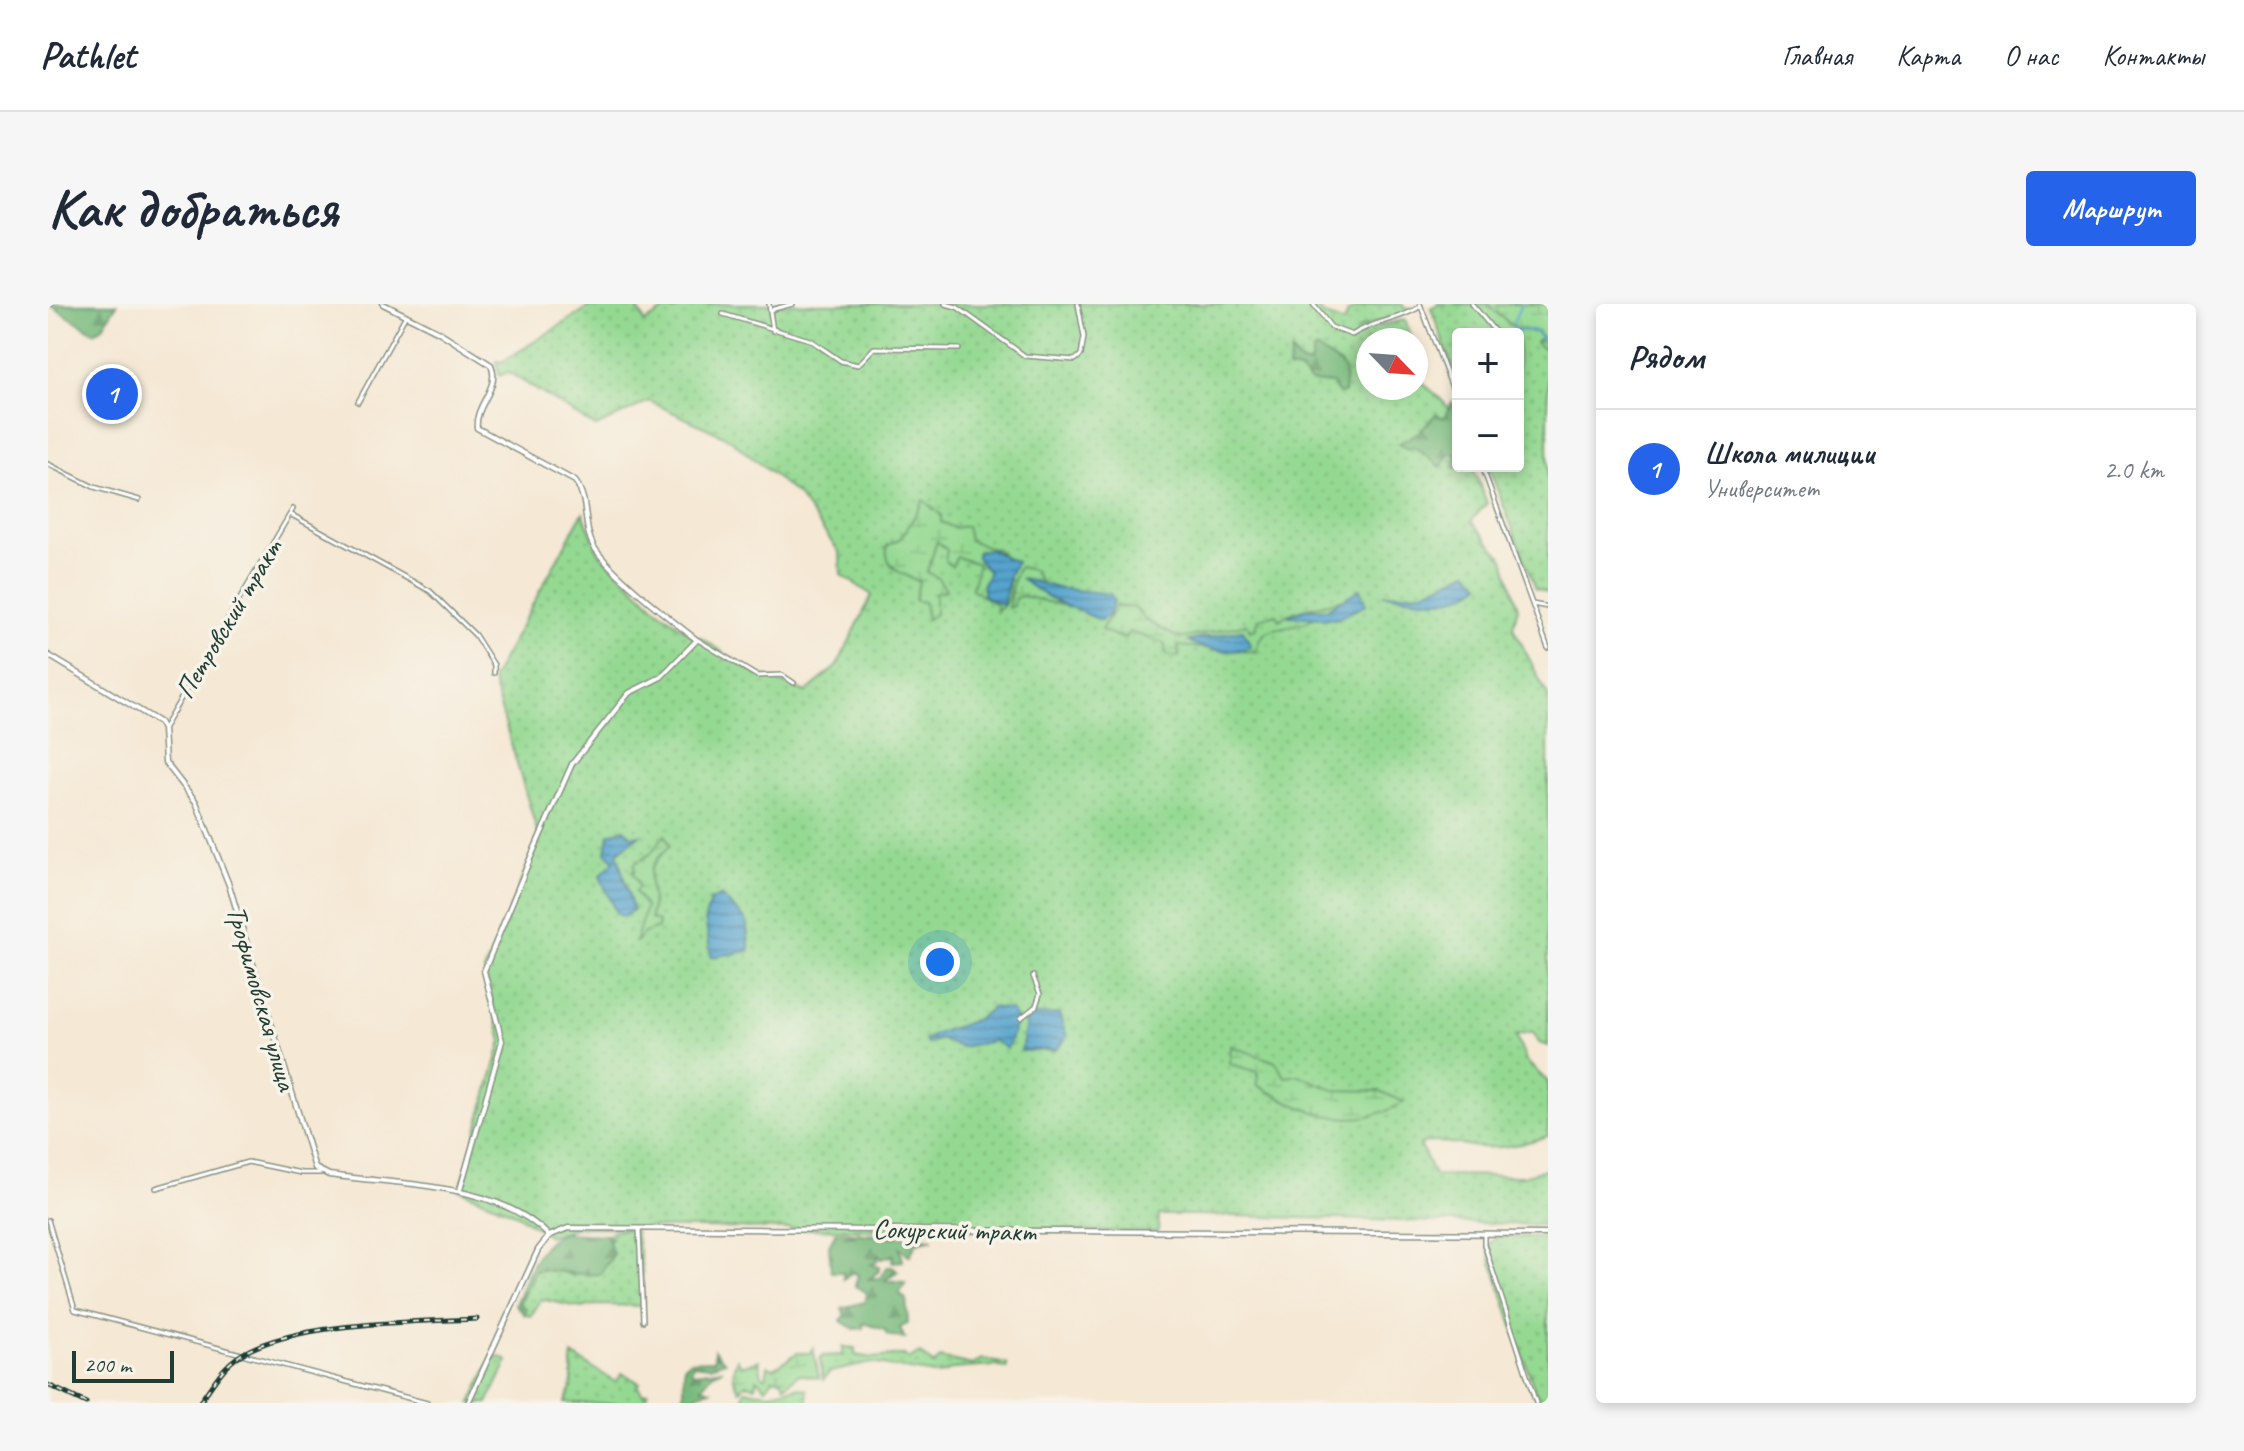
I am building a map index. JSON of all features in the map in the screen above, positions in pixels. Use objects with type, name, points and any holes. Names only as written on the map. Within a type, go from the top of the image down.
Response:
[{"type":"street","points":[[383,304],[491,365],[494,379],[477,415],[477,428],[575,481],[583,493],[594,547],[656,608],[697,640],[757,676],[782,675],[794,683]]},
{"type":"street","points":[[769,304],[773,331]]},
{"type":"street","points":[[770,310],[793,304]]},
{"type":"street","points":[[945,304],[957,307],[1025,356],[1078,359],[1084,337],[1078,304]]},
{"type":"street","points":[[1313,304],[1331,327],[1352,335],[1368,325],[1390,322],[1421,305],[1457,400]]},
{"type":"street","points":[[1472,304],[1492,328]]},
{"type":"street","points":[[723,314],[810,340],[841,361],[858,365],[874,348],[959,349]]},
{"type":"street","points":[[358,402],[406,315]]},
{"type":"street","points":[[48,464],[94,487],[139,500]]},
{"type":"street","points":[[1484,472],[1548,648]]},
{"type":"street","name":"Петровский тракт","points":[[163,729],[293,509]]},
{"type":"street","points":[[290,514],[401,573],[438,597],[475,635],[494,665],[494,673]]},
{"type":"street","points":[[1532,604],[1548,607]]},
{"type":"street","points":[[460,1190],[502,1041],[484,971],[530,859],[572,764],[629,693],[661,677],[697,640]]},
{"type":"street","points":[[48,655],[159,722],[163,729]]},
{"type":"street","name":"Трофимовская улица","points":[[163,729],[165,762],[196,802],[229,885],[307,1151],[320,1173]]},
{"type":"street","points":[[1021,1018],[1036,1006],[1040,994],[1033,976]]},
{"type":"street","points":[[156,1188],[248,1162],[301,1173],[460,1190],[513,1212],[549,1236],[530,1266],[468,1403]]},
{"type":"street","points":[[48,1220],[74,1308],[84,1314],[427,1403]]},
{"type":"street","name":"Сокурский тракт","points":[[549,1236],[577,1227],[1548,1234]]},
{"type":"street","points":[[639,1227],[643,1321]]},
{"type":"street","points":[[1484,1234],[1484,1244],[1536,1403]]},
{"type":"green space","points":[[48,304],[117,304],[102,328],[94,332]]},
{"type":"green space","points":[[594,304],[635,304],[645,322],[667,309],[675,311],[680,304],[1312,304],[1324,315],[1344,323],[1348,312],[1369,304],[1402,304],[1404,308],[1412,308],[1400,315],[1356,328],[1356,400],[1428,400],[1428,388],[1447,406],[1452,415],[1452,472],[1474,472],[1487,503],[1471,521],[1504,559],[1518,607],[1513,627],[1548,696],[1548,1046],[1539,1043],[1533,1032],[1516,1036],[1526,1061],[1548,1082],[1548,1136],[1522,1144],[1496,1147],[1442,1142],[1420,1144],[1434,1175],[1523,1176],[1548,1168],[1548,1225],[1159,1215],[1158,1232],[577,1227],[549,1236],[513,1212],[460,1190],[502,1041],[484,971],[539,838],[492,679],[583,513],[599,553],[656,608],[697,639],[700,637],[753,672],[806,692],[837,666],[872,595],[841,575],[840,553],[798,496],[730,439],[649,401],[596,427],[508,372],[499,376],[496,361],[502,362]]},
{"type":"green space","points":[[1438,304],[1487,304],[1515,328],[1452,328],[1452,366],[1431,308]]},
{"type":"green space","points":[[1487,304],[1548,304],[1548,346],[1543,348],[1536,343],[1542,338],[1537,332],[1515,328]]},
{"type":"green space","points":[[1405,320],[1408,328],[1367,328]]},
{"type":"green space","points":[[1524,330],[1537,332],[1542,338],[1537,342],[1548,346],[1548,592],[1536,588],[1490,472],[1524,472]]},
{"type":"green space","points":[[1316,349],[1342,366],[1344,393],[1339,394],[1332,384],[1310,382],[1300,371],[1288,369],[1291,352],[1301,363],[1310,365]]},
{"type":"green space","points":[[1452,402],[1452,454],[1441,467],[1414,447],[1408,449],[1398,444],[1420,431],[1436,414],[1444,418]]},
{"type":"green space","points":[[923,500],[941,515],[941,522],[954,528],[966,526],[969,540],[1000,551],[1003,555],[989,549],[982,565],[989,572],[982,586],[1003,605],[1009,575],[1009,591],[1002,608],[997,611],[995,604],[972,589],[978,564],[957,557],[952,566],[945,561],[947,550],[937,541],[927,572],[938,578],[946,590],[935,593],[935,614],[927,619],[924,602],[915,601],[919,581],[900,573],[891,565],[887,554],[887,546],[901,537]]},
{"type":"green space","points":[[1019,567],[1033,570],[1041,583],[1057,588],[1056,603],[1081,610],[1023,596],[1015,598],[1013,606],[1008,608]]},
{"type":"green space","points":[[1342,599],[1310,620],[1277,628],[1263,635],[1256,652],[1178,646],[1179,657],[1167,655],[1164,643],[1129,632],[1124,639],[1101,630],[1116,606],[1135,608],[1145,620],[1180,639],[1247,624],[1250,631],[1256,629],[1258,619],[1276,614],[1279,620],[1301,610]]},
{"type":"green space","points":[[665,835],[670,846],[653,865],[650,876],[651,919],[658,922],[658,928],[644,933],[635,943],[646,907],[635,892],[639,886],[632,871],[635,871],[634,864],[650,854]]},
{"type":"green space","points":[[1231,1046],[1276,1062],[1285,1077],[1299,1075],[1333,1090],[1380,1091],[1404,1102],[1366,1117],[1347,1118],[1311,1111],[1257,1085],[1258,1072],[1230,1064]]},
{"type":"green space","points":[[612,1231],[635,1231],[642,1268],[643,1306],[594,1305],[582,1308],[541,1299],[531,1316],[524,1314],[526,1309],[519,1303],[535,1270],[557,1270],[574,1276],[611,1238],[607,1235]]},
{"type":"green space","points":[[836,1232],[933,1239],[916,1243],[910,1256],[900,1248],[903,1261],[892,1262],[893,1255],[881,1259],[878,1254],[877,1262],[871,1264],[879,1267],[879,1271],[869,1279],[880,1278],[887,1267],[894,1267],[898,1271],[885,1280],[906,1282],[899,1294],[906,1299],[908,1323],[900,1328],[905,1339],[887,1335],[885,1330],[864,1323],[863,1328],[854,1329],[841,1321],[845,1316],[842,1308],[865,1302],[866,1292],[855,1286],[858,1275],[853,1272],[843,1279],[843,1272],[831,1272],[829,1245]]},
{"type":"green space","points":[[563,1233],[607,1235],[613,1255],[600,1274],[536,1270],[519,1303],[526,1309],[524,1314],[515,1304],[533,1262],[546,1244]]},
{"type":"green space","points":[[1497,1237],[1548,1237],[1548,1403],[1539,1403],[1487,1247]]},
{"type":"green space","points":[[843,1347],[855,1348],[855,1355],[873,1358],[903,1355],[909,1359],[920,1353],[934,1365],[940,1358],[973,1365],[981,1359],[1007,1364],[1007,1369],[996,1366],[953,1369],[939,1375],[871,1363],[830,1372],[823,1380],[820,1359],[823,1356],[842,1355]]},
{"type":"green space","points":[[813,1348],[819,1378],[799,1374],[785,1386],[781,1379],[773,1379],[766,1388],[757,1379],[755,1386],[746,1384],[740,1390],[735,1383],[737,1359],[741,1366],[759,1360],[762,1376],[766,1377],[768,1366],[774,1368],[797,1353],[810,1353]]},
{"type":"green space","points":[[714,1350],[725,1361],[710,1366],[693,1364],[691,1370],[694,1373],[723,1369],[712,1374],[702,1387],[711,1390],[698,1393],[693,1403],[684,1403],[684,1367],[689,1361],[714,1360]]},
{"type":"green space","points":[[572,1355],[616,1382],[622,1373],[640,1383],[637,1385],[643,1394],[648,1392],[646,1403],[565,1403],[572,1385]]},
{"type":"green space","points":[[501,1357],[508,1361],[488,1403],[471,1403],[492,1358]]},
{"type":"green space","points":[[797,1387],[807,1389],[808,1403],[742,1403],[745,1390],[771,1393]]},
{"type":"water","points":[[989,549],[1016,562],[1009,575],[1003,605],[984,596],[982,586],[989,572],[976,557],[978,551]]},
{"type":"water","points":[[1468,571],[1481,584],[1458,597],[1434,600],[1383,594],[1424,592]]},
{"type":"water","points":[[1021,578],[1057,588],[1110,594],[1114,600],[1108,616],[1101,620],[1049,597]]},
{"type":"water","points":[[1360,589],[1366,605],[1336,619],[1288,616],[1304,609],[1327,609]]},
{"type":"water","points":[[1243,630],[1251,646],[1244,649],[1211,649],[1189,641]]},
{"type":"water","points":[[624,829],[632,836],[640,835],[617,853],[633,910],[623,917],[616,913],[600,876],[614,861],[606,852],[609,834]]},
{"type":"water","points":[[721,896],[746,920],[750,951],[711,957],[705,918],[710,901]]},
{"type":"water","points":[[992,1007],[1010,1010],[1017,1020],[1007,1049],[995,1041],[960,1047],[941,1039],[927,1044],[925,1040],[969,1022]]},
{"type":"water","points":[[1059,1014],[1067,1037],[1056,1050],[1021,1051],[1027,1016]]},
{"type":"waterway","points":[[1521,304],[1513,323],[1517,331],[1533,330],[1548,346]]},
{"type":"railway","points":[[199,1403],[222,1372],[239,1356],[289,1336],[387,1323],[477,1319]]},
{"type":"railway","points":[[48,1385],[86,1403]]},
{"type":"place","name":"Школа милиции","points":[[112,394]]}]
